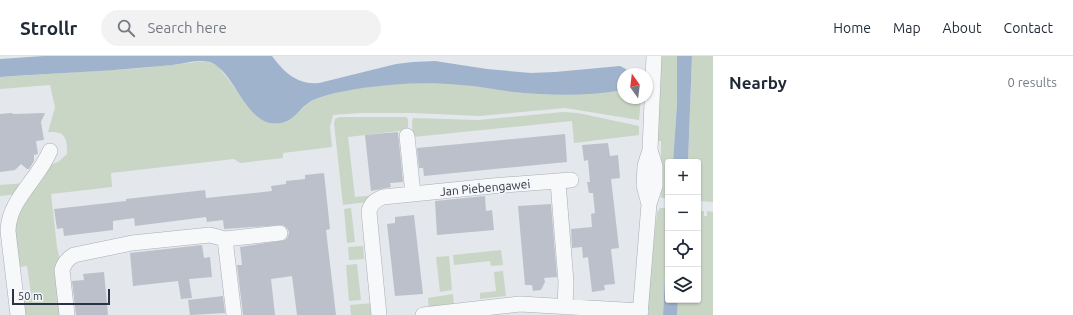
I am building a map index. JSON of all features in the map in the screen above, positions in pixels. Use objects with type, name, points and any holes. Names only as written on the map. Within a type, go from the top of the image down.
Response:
[{"type":"street","points":[[423,315],[479,312],[520,304],[640,313],[649,204],[644,185],[645,166],[650,150],[654,56]]},
{"type":"street","points":[[407,136],[413,194]]},
{"type":"street","points":[[18,315],[8,231],[9,222],[14,208],[45,163],[50,151]]},
{"type":"street","name":"Jan Piebengawei","points":[[379,315],[369,212],[370,208],[377,199],[383,197],[492,186],[564,181],[565,307]]},
{"type":"street","points":[[67,315],[62,270],[68,259],[74,255],[132,243],[210,235],[225,240],[280,233]]},
{"type":"street","points":[[225,240],[234,315]]},
{"type":"green space","points":[[661,56],[677,56],[677,103],[673,159],[665,159],[665,198],[661,198],[661,141],[657,141]]},
{"type":"green space","points":[[692,56],[713,56],[713,202],[701,201],[701,159],[688,159]]},
{"type":"green space","points":[[206,61],[218,66],[240,95],[300,111],[313,100],[348,90],[386,85],[424,83],[460,84],[535,94],[579,94],[617,91],[617,104],[640,104],[639,120],[565,108],[480,116],[413,113],[360,113],[333,115],[330,127],[332,147],[283,153],[283,158],[240,163],[234,159],[111,173],[112,187],[51,194],[57,247],[60,260],[61,315],[23,315],[21,296],[31,294],[27,266],[18,267],[14,230],[16,215],[49,165],[58,162],[67,154],[67,144],[62,134],[48,132],[55,107],[50,85],[0,89],[0,77],[143,68]]},
{"type":"green space","points":[[563,112],[578,113],[639,126],[639,135],[574,143],[572,121],[413,137],[413,118],[478,120]]},
{"type":"green space","points":[[339,117],[406,117],[408,119],[408,130],[348,137],[355,197],[377,195],[367,202],[343,205],[334,123],[335,119]]},
{"type":"green space","points":[[26,183],[17,194],[0,196],[0,185]]},
{"type":"green space","points":[[351,208],[355,242],[347,243],[344,209]]},
{"type":"green space","points":[[660,208],[665,208],[663,315],[647,315],[650,269],[657,213]]},
{"type":"green space","points":[[701,211],[704,211],[704,216],[707,216],[707,211],[713,212],[713,315],[677,315],[678,303],[701,303]]},
{"type":"green space","points":[[363,246],[364,259],[349,260],[348,247]]},
{"type":"green space","points":[[501,250],[503,265],[491,266],[490,261],[454,265],[453,255]]},
{"type":"green space","points":[[449,256],[452,290],[440,292],[436,257]]},
{"type":"green space","points":[[357,264],[361,300],[349,301],[346,265]]},
{"type":"green space","points":[[503,271],[506,296],[480,299],[480,293],[496,291],[494,272]]},
{"type":"green space","points":[[453,294],[454,306],[429,309],[428,298]]},
{"type":"green space","points":[[373,303],[375,315],[351,315],[350,305]]},
{"type":"water","points":[[44,56],[272,56],[286,72],[298,80],[311,83],[319,83],[396,64],[413,62],[435,61],[487,69],[531,73],[620,66],[624,68],[617,68],[617,91],[555,95],[438,83],[382,86],[349,90],[313,100],[295,116],[285,122],[271,123],[262,120],[254,114],[220,68],[208,62],[198,61],[129,69],[0,77],[0,59]]},
{"type":"water","points":[[677,56],[692,56],[688,159],[673,159],[677,104]]},
{"type":"water","points":[[665,278],[665,303],[678,303],[677,315],[663,315]]},
{"type":"building","points":[[45,113],[41,122],[44,140],[36,141],[38,154],[34,155],[34,161],[29,169],[21,164],[15,170],[0,172],[0,114]]},
{"type":"building","points":[[398,132],[403,182],[390,183],[391,187],[371,191],[365,135]]},
{"type":"building","points":[[565,134],[567,162],[424,176],[423,168],[419,168],[417,148]]},
{"type":"building","points":[[608,143],[610,156],[618,155],[620,178],[611,179],[619,248],[611,249],[615,284],[604,285],[605,290],[592,292],[588,257],[583,258],[582,247],[572,248],[571,229],[592,227],[591,214],[595,213],[593,193],[589,193],[587,182],[590,182],[588,160],[584,161],[582,145]]},
{"type":"building","points":[[324,173],[330,229],[326,230],[336,315],[297,315],[292,276],[271,279],[275,315],[243,315],[237,265],[242,265],[240,247],[285,240],[288,237],[289,232],[283,225],[224,229],[223,220],[207,222],[206,217],[135,226],[134,218],[113,221],[113,230],[64,236],[63,228],[57,229],[54,209],[205,190],[206,198],[272,191],[271,186],[286,184],[286,181],[305,179],[305,175]]},
{"type":"building","points":[[485,196],[486,211],[492,210],[494,230],[437,235],[435,201]]},
{"type":"building","points":[[551,204],[557,277],[544,278],[545,282],[541,290],[533,291],[532,285],[525,285],[518,206]]},
{"type":"building","points":[[414,215],[423,294],[395,296],[387,224],[395,223],[395,217]]},
{"type":"building","points":[[202,245],[204,258],[210,257],[212,277],[189,279],[192,298],[181,299],[178,281],[133,286],[130,253]]},
{"type":"building","points":[[104,272],[108,315],[76,315],[72,281],[84,280],[83,274]]},
{"type":"building","points":[[223,296],[225,313],[190,315],[188,300]]}]
